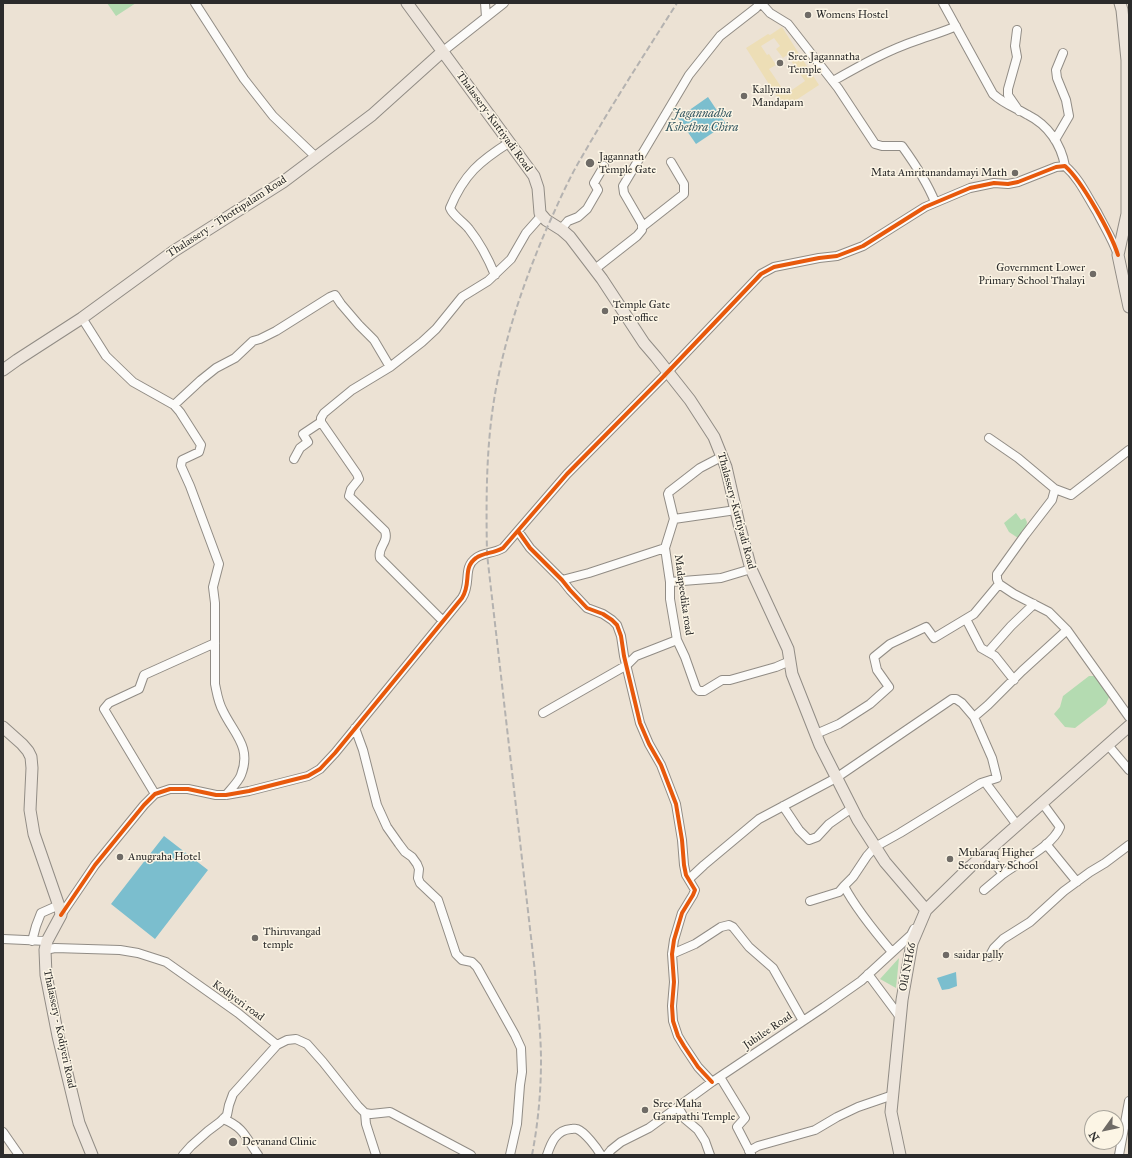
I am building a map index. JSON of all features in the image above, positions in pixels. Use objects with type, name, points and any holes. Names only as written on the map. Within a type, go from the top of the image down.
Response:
[{"type":"main road","name":"Thalassery-Kuttiyadi Road","points":[[407,3],[536,179],[540,213],[546,220],[561,229],[570,238],[595,269],[644,343],[668,371],[706,424],[723,456],[738,524],[751,569],[788,649],[792,674],[799,692],[815,720],[816,734],[836,778],[875,847],[885,862],[926,910]]},
{"type":"main road","points":[[1120,3],[1127,60],[1127,214],[1118,255],[1129,307]]},
{"type":"main road","name":"Thalassery - Thottipalam Road","points":[[3,370],[82,318],[174,251],[284,182],[372,115],[442,52]]},
{"type":"main road","name":"Old NH66","points":[[900,1155],[891,1112],[900,1017],[912,943],[926,910],[986,853],[1129,726]]},
{"type":"main road","points":[[3,727],[22,744],[31,757],[32,768],[30,810],[34,834],[60,910],[46,946]]},
{"type":"main road","name":"Thalassery - Kodiyeri Road","points":[[46,946],[46,975],[58,1036],[79,1123],[92,1155]]},
{"type":"street","points":[[195,3],[231,60],[272,116],[316,157]]},
{"type":"street","points":[[485,3],[486,17]]},
{"type":"street","points":[[442,52],[504,3]]},
{"type":"street","points":[[642,227],[642,224],[624,193],[623,186],[689,75],[720,36],[761,3],[770,13],[788,24],[833,81],[875,144],[882,146],[902,146],[926,183],[935,202]]},
{"type":"street","points":[[943,3],[993,94],[1001,102],[1039,121],[1055,140],[1062,154],[1065,166],[1072,172],[1084,189],[1118,255]]},
{"type":"street","points":[[833,81],[882,54],[919,39],[942,33],[956,26]]},
{"type":"street","points":[[1017,30],[1015,46],[1017,57],[1008,89],[1008,95],[1019,110]]},
{"type":"street","points":[[1055,140],[1069,116],[1066,100],[1056,78],[1056,70],[1063,53]]},
{"type":"street","points":[[495,275],[489,259],[478,241],[450,208],[464,180],[474,168],[489,155],[510,142]]},
{"type":"street","points":[[595,269],[637,236],[642,230],[642,227],[684,194],[684,184],[671,162]]},
{"type":"street","points":[[561,229],[568,221],[578,217],[587,208],[598,190],[594,183],[604,166]]},
{"type":"street","points":[[32,941],[41,913],[60,910],[95,864],[144,805],[156,794],[170,789],[188,789],[216,795],[248,792],[308,776],[320,769],[335,753],[464,594],[468,583],[468,566],[477,557],[503,548],[567,474],[761,274],[774,267],[837,256],[863,246],[935,202],[970,188],[994,183],[1008,184],[1018,182],[1056,167],[1065,166]]},
{"type":"street","points":[[443,621],[380,558],[380,549],[387,536],[385,531],[349,496],[350,489],[359,479],[321,422],[321,418],[324,413],[352,390],[390,367],[410,352],[436,329],[462,297],[495,275],[511,259],[526,233],[542,215]]},
{"type":"street","points":[[174,405],[201,380],[216,368],[235,358],[253,341],[276,331],[330,296],[335,295],[359,325],[374,340],[390,367]]},
{"type":"street","points":[[82,318],[106,356],[133,382],[174,405],[180,412],[200,445],[199,452],[184,458],[181,466],[219,564],[213,587],[215,684],[223,711],[236,732],[246,754],[241,776],[226,795]]},
{"type":"street","points":[[294,459],[300,448],[308,442],[303,434],[321,422]]},
{"type":"street","points":[[989,438],[1018,458],[1056,489],[1071,495],[1129,450]]},
{"type":"street","points":[[723,456],[700,468],[669,492],[669,499],[674,519],[736,510]]},
{"type":"street","points":[[1056,489],[1052,500],[997,574],[997,579],[999,584],[1049,612],[1067,630],[1129,717]]},
{"type":"street","name":"Madapeedika road","points":[[674,519],[665,548],[670,582],[670,599],[677,640],[685,656],[696,688],[699,691],[704,690],[722,680],[730,680],[776,667],[790,661]]},
{"type":"street","points":[[518,531],[530,548],[587,608],[612,620],[621,636],[640,723],[649,744],[661,765],[676,804],[682,840],[684,866],[695,890],[682,913],[674,940],[672,954],[674,982],[672,1006],[673,1021],[678,1036],[698,1068],[712,1082]]},
{"type":"street","points":[[562,580],[665,548]]},
{"type":"street","points":[[670,582],[721,578],[751,569]]},
{"type":"street","points":[[816,734],[839,724],[870,704],[889,687],[877,670],[874,657],[890,644],[926,626],[934,638],[966,619],[977,610],[999,584]]},
{"type":"street","points":[[988,652],[1011,626],[1034,604]]},
{"type":"street","points":[[966,619],[981,648],[995,656],[1014,680]]},
{"type":"street","points":[[974,717],[1067,630]]},
{"type":"street","points":[[543,713],[627,665],[636,656],[677,640]]},
{"type":"street","points":[[156,794],[104,709],[109,703],[138,689],[144,675],[215,643]]},
{"type":"street","points":[[689,879],[759,819],[836,778],[952,699],[956,699],[962,703],[974,717],[992,758],[997,778],[985,782],[961,794],[875,847],[853,877],[839,892],[810,901]]},
{"type":"street","points":[[355,728],[363,750],[377,805],[388,827],[405,852],[412,857],[417,864],[420,883],[438,900],[456,954],[462,960],[472,962],[477,967],[521,1048],[522,1072],[517,1124],[510,1155]]},
{"type":"street","points":[[1108,745],[1129,770]]},
{"type":"street","points":[[985,782],[1017,825]]},
{"type":"street","points":[[984,890],[1003,874],[1058,834],[1060,827],[1046,808],[1041,804]]},
{"type":"street","points":[[783,806],[799,830],[809,840],[818,837],[829,824],[852,808]]},
{"type":"street","points":[[1046,844],[1077,882]]},
{"type":"street","points":[[989,957],[994,948],[1003,939],[1030,922],[1064,891],[1090,872],[1106,863],[1129,845]]},
{"type":"street","points":[[986,853],[1003,874]]},
{"type":"street","points":[[844,886],[849,895],[892,952]]},
{"type":"street","name":"Jubilee Road","points":[[608,1155],[611,1150],[621,1142],[649,1128],[712,1082],[842,994],[868,974],[911,935],[926,910]]},
{"type":"street","points":[[672,954],[695,944],[721,927],[729,925],[733,927],[749,948],[773,968],[803,1021]]},
{"type":"street","name":"Kodiyeri road","points":[[3,939],[32,941],[55,948],[120,950],[138,953],[166,962],[238,1013],[277,1045]]},
{"type":"street","points":[[868,974],[900,1017]]},
{"type":"street","points":[[183,1155],[197,1140],[223,1119],[226,1115],[228,1105],[233,1094],[277,1045],[287,1040],[296,1039],[307,1044],[365,1113],[371,1114],[390,1112],[470,1155]]},
{"type":"street","points":[[720,1077],[745,1118],[737,1127],[750,1153],[758,1146],[815,1130],[838,1116],[858,1107],[893,1095]]},
{"type":"street","points":[[1119,1155],[1129,1101]]},
{"type":"street","points":[[678,1107],[685,1120],[698,1130],[705,1141],[710,1155]]},
{"type":"street","points":[[365,1113],[366,1124],[376,1155]]},
{"type":"street","points":[[223,1119],[234,1124],[248,1138],[258,1155]]},
{"type":"street","points":[[547,1155],[557,1134],[566,1129],[576,1129],[582,1133],[601,1155]]},
{"type":"street","points":[[3,1132],[19,1155]]},
{"type":"green space","points":[[107,3],[136,3],[116,16]]},
{"type":"green space","points":[[1016,513],[1021,520],[1025,518],[1027,522],[1026,528],[1018,538],[1009,532],[1004,523]]},
{"type":"green space","points":[[1089,676],[1097,676],[1110,695],[1106,704],[1075,728],[1065,727],[1054,714],[1060,707],[1063,696]]},
{"type":"green space","points":[[899,958],[896,988],[880,979]]},
{"type":"sand","points":[[782,27],[819,85],[784,108],[746,48],[768,34],[770,35]],"holes":[[[774,38],[780,46],[776,49],[783,58],[787,55],[805,81],[786,94],[769,69],[776,65],[769,54],[767,55],[761,46]]]},
{"type":"water","name":"Jagannadha Kshethra Chira","points":[[708,97],[726,124],[696,144],[678,118]]},
{"type":"water","points":[[164,836],[208,870],[155,939],[111,904]]},
{"type":"water","points":[[956,972],[957,986],[942,990],[937,978]]},
{"type":"railway","points":[[532,1155],[540,1096],[540,1039],[535,972],[487,554],[487,473],[492,414],[499,373],[509,331],[530,270],[566,185],[616,100],[677,3]]},
{"type":"cycle path","points":[[61,915],[95,865],[144,805],[155,794],[170,789],[188,789],[216,795],[226,795],[249,791],[308,776],[320,769],[335,753],[462,598],[465,592],[469,566],[472,562],[479,556],[503,548],[567,474],[662,378],[761,274],[774,267],[837,256],[863,246],[925,207],[970,188],[994,183],[1008,184],[1018,182],[1056,167],[1065,166],[1072,173],[1095,208],[1118,255]]},
{"type":"cycle path","points":[[518,531],[530,548],[587,608],[603,614],[617,625],[621,636],[624,656],[640,723],[649,744],[661,765],[676,804],[686,875],[695,890],[682,913],[674,940],[672,954],[674,982],[672,1006],[673,1021],[678,1036],[684,1046],[698,1067],[712,1082]]},
{"type":"place","name":"Womens Hostel","points":[[808,15]]},
{"type":"place","name":"Sree Jagannatha Temple","points":[[780,63]]},
{"type":"place","name":"Kallyana Mandapam","points":[[744,96]]},
{"type":"place","name":"Jagannath Temple Gate","points":[[590,163]]},
{"type":"place","name":"Mata Amritanandamayi Math","points":[[1015,173]]},
{"type":"place","name":"Government Lower Primary School Thalayi","points":[[1093,274]]},
{"type":"place","name":"Temple Gate post office","points":[[605,311]]},
{"type":"place","name":"Anugraha Hotel","points":[[120,857]]},
{"type":"place","name":"Mubaraq Higher Secondary School","points":[[950,859]]},
{"type":"place","name":"Thiruvangad temple","points":[[255,938]]},
{"type":"place","name":"saidar pally","points":[[946,955]]},
{"type":"place","name":"Sree Maha Ganapathi Temple","points":[[645,1110]]},
{"type":"place","name":"Devanand Clinic","points":[[233,1142]]}]
